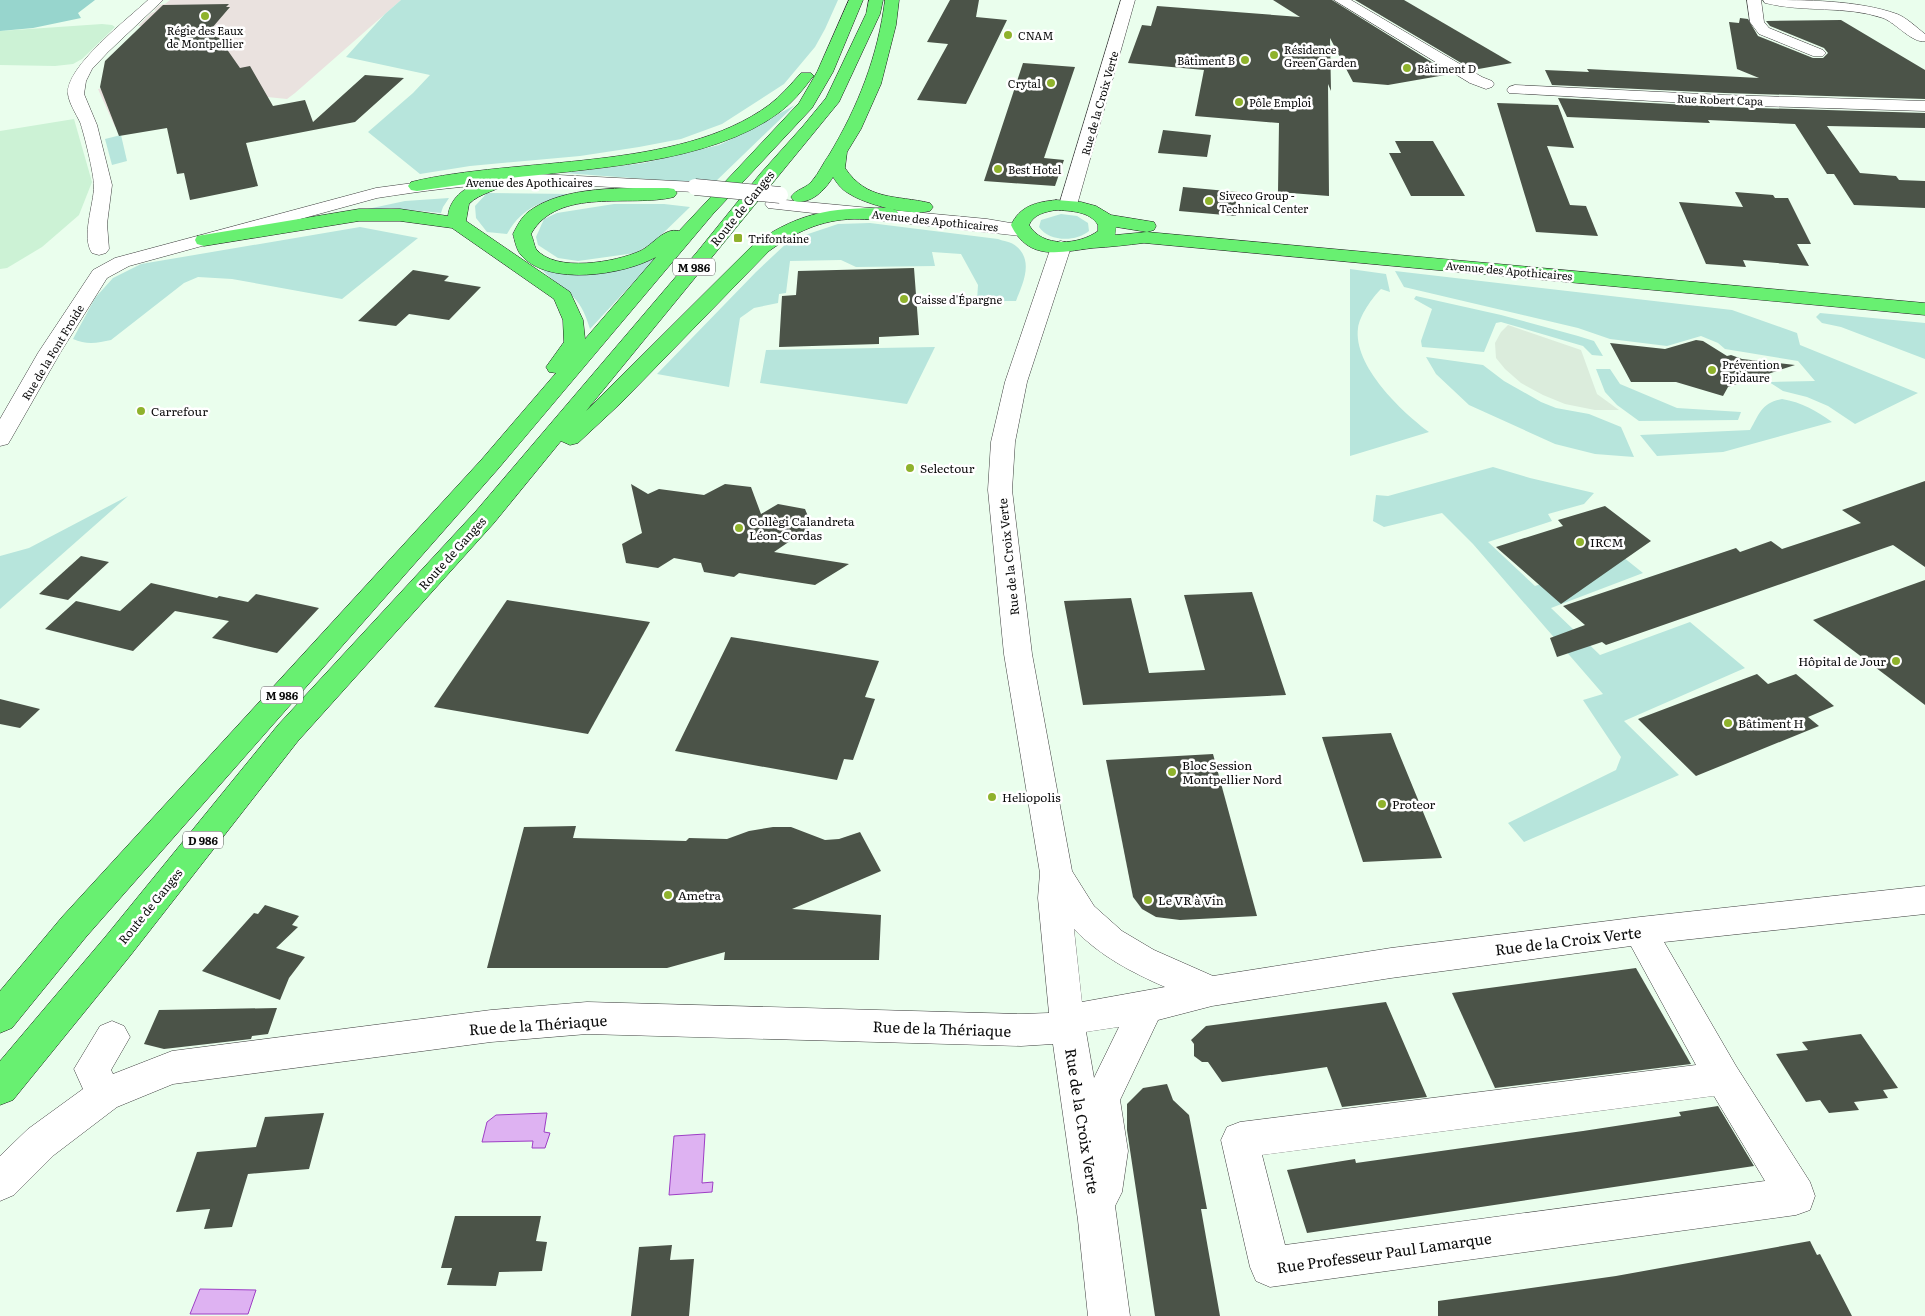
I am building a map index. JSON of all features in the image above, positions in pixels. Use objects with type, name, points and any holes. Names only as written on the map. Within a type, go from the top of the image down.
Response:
[{"type":"main road","name":"Route de Ganges","points":[[0,1017],[74,927],[490,464],[707,210],[806,105],[825,72],[856,0]]},
{"type":"main road","name":"Route de Ganges","points":[[0,1088],[118,946],[288,733],[484,517],[833,99],[873,14],[876,0]]},
{"type":"main road","points":[[800,197],[818,186],[853,129],[873,84],[889,25],[892,0]]},
{"type":"main road","points":[[417,186],[616,160],[666,151],[717,137],[768,113],[786,100],[838,39]]},
{"type":"main road","points":[[839,153],[836,168],[845,182],[864,194],[892,203],[924,207]]},
{"type":"main road","points":[[458,223],[458,206],[464,199],[488,185],[516,180]]},
{"type":"main road","name":"M 986","points":[[668,194],[587,198],[557,204],[537,214],[530,220],[522,234],[529,252],[555,267],[579,269],[608,266],[622,264],[646,255],[707,210]]},
{"type":"main road","name":"Avenue des Apothicaires","points":[[1925,298],[1163,229],[1106,220],[1091,210],[1068,206],[1045,207],[1024,222],[1032,240],[1040,244],[1061,247],[1144,237],[1925,309]]},
{"type":"main road","name":"M 986","points":[[484,517],[613,398],[762,247],[783,231],[804,222],[841,213],[890,214]]},
{"type":"main road","name":"M 986","points":[[204,240],[359,215],[400,215],[458,223],[563,296],[573,320],[575,342],[490,464]]},
{"type":"main road","points":[[1094,243],[1107,233],[1106,220]]},
{"type":"street","points":[[99,249],[98,224],[103,185],[89,125],[76,94],[78,81],[86,67],[103,49],[156,0]]},
{"type":"street","name":"Rue de la Croix Verte","points":[[1068,206],[1128,0]]},
{"type":"street","name":"Rue Robert Capa","points":[[1341,0],[1476,80],[1486,84],[1503,83],[1515,90],[1724,100],[1925,106]]},
{"type":"street","points":[[1754,0],[1758,22],[1764,31],[1818,53]]},
{"type":"street","points":[[1770,0],[1870,9],[1893,18],[1924,41]]},
{"type":"street","name":"Avenue des Apothicaires","points":[[109,268],[122,262],[376,193],[417,186],[486,180],[579,180],[777,200],[987,225],[1024,222]]},
{"type":"street","name":"Avenue des Apothicaires","points":[[204,240],[428,194],[480,189],[575,187],[668,194],[693,192]]},
{"type":"street","name":"Avenue des Apothicaires","points":[[777,200],[800,197],[924,207],[1024,222]]},
{"type":"street","name":"Rue de la Croix Verte","points":[[1061,247],[1016,382],[1003,442],[1000,490],[1018,654],[1056,873],[1054,898],[1068,1023],[1098,1220],[1109,1316]]},
{"type":"street","name":"Rue de la Font Froide","points":[[0,440],[59,338],[100,274],[109,268]]},
{"type":"street","name":"Rue de la Croix Verte","points":[[1056,873],[1081,915],[1105,938],[1136,957],[1212,991]]},
{"type":"street","name":"Rue de la Croix Verte","points":[[1068,1023],[1086,1016],[1148,1006],[1212,991],[1391,963],[1640,931],[1925,900]]},
{"type":"street","name":"Rue Professeur Paul Lamarque","points":[[1640,931],[1723,1078],[1796,1196],[1270,1267],[1240,1140],[1723,1078]]},
{"type":"street","name":"Rue de la Croix Verte","points":[[1098,1220],[1109,1150],[1102,1099],[1148,1006]]},
{"type":"street","name":"Rue de la Thériaque","points":[[0,1182],[41,1142],[104,1095],[172,1068],[491,1026],[587,1018],[1021,1030],[1050,1029],[1068,1023]]},
{"type":"street","points":[[104,1095],[92,1069],[112,1037]]},
{"type":"shaded area","points":[[0,0],[95,0],[78,13],[81,18],[33,28],[0,31]]},
{"type":"shaded area","name":"Régie des Eaux de Montpellier","points":[[170,0],[401,0],[287,99],[267,97],[115,127],[98,89],[136,84],[169,26],[138,26],[151,13],[156,11],[154,10],[159,5],[165,4]]},
{"type":"shaded area","points":[[401,0],[838,0],[815,47],[784,84],[722,124],[681,139],[639,147],[580,156],[470,166],[420,174],[368,132],[413,93],[430,75],[346,57],[385,14]]},
{"type":"shaded area","points":[[795,105],[713,184],[564,173],[644,163],[719,145]]},
{"type":"shaded area","points":[[121,135],[127,161],[112,165],[105,139]]},
{"type":"shaded area","points":[[487,193],[571,194],[551,199],[526,211],[519,217],[507,234],[487,232],[476,218],[475,206]]},
{"type":"shaded area","points":[[449,198],[441,213],[391,208],[358,211],[405,201]]},
{"type":"shaded area","points":[[614,204],[664,204],[690,207],[654,242],[635,253],[578,261],[558,258],[538,245],[536,237],[544,219],[557,213]]},
{"type":"shaded area","points":[[1061,214],[1077,216],[1088,223],[1089,231],[1084,235],[1063,239],[1043,232],[1039,227],[1041,220]]},
{"type":"shaded area","points":[[870,223],[998,239],[1016,246],[1025,258],[1026,265],[1024,280],[1016,301],[977,301],[978,285],[961,254],[932,252],[935,266],[856,267],[841,260],[790,261],[786,293],[779,294],[778,303],[754,308],[740,318],[729,387],[657,374],[756,272],[790,240],[838,224]]},
{"type":"shaded area","points":[[360,227],[418,238],[342,299],[232,279],[198,277],[184,283],[111,340],[92,343],[73,339],[95,298],[113,278],[141,264]]},
{"type":"shaded area","points":[[657,257],[590,329],[577,300],[542,270],[573,273],[600,272],[628,267]]},
{"type":"shaded area","points":[[1350,269],[1386,274],[1390,292],[1381,289],[1367,307],[1358,328],[1359,343],[1363,357],[1382,387],[1406,413],[1429,432],[1350,456]]},
{"type":"shaded area","points":[[1395,271],[1732,310],[1797,333],[1800,345],[1918,393],[1855,424],[1828,406],[1807,397],[1783,391],[1769,382],[1815,381],[1798,361],[1725,349],[1718,343],[1701,336],[1667,346],[1610,339],[1578,328],[1404,287]]},
{"type":"shaded area","points":[[1416,296],[1501,315],[1594,341],[1603,356],[1592,355],[1583,346],[1501,322],[1496,323],[1484,352],[1422,347],[1421,341],[1432,309],[1414,299]]},
{"type":"shaded area","points":[[1820,313],[1925,323],[1925,359],[1841,327],[1822,323],[1816,317]]},
{"type":"shaded area","points":[[1508,325],[1581,350],[1597,394],[1619,410],[1595,410],[1565,404],[1521,383],[1496,358],[1495,343],[1501,332]]},
{"type":"shaded area","points":[[935,347],[907,404],[760,383],[766,350]]},
{"type":"shaded area","points":[[1426,357],[1483,365],[1504,381],[1541,402],[1556,408],[1589,414],[1621,427],[1634,457],[1595,454],[1555,444],[1469,405],[1436,374]]},
{"type":"shaded area","points":[[1596,369],[1610,369],[1620,384],[1677,408],[1741,412],[1738,420],[1639,421],[1617,405],[1605,392]]},
{"type":"shaded area","points":[[1782,399],[1796,402],[1821,414],[1832,422],[1723,452],[1657,456],[1640,435],[1750,430],[1765,406]]},
{"type":"shaded area","points":[[1493,467],[1594,493],[1584,504],[1548,514],[1552,521],[1488,542],[1535,586],[1623,557],[1643,573],[1551,608],[1600,655],[1690,622],[1745,668],[1624,721],[1679,775],[1524,842],[1508,823],[1616,770],[1621,757],[1583,700],[1603,694],[1473,544],[1442,513],[1384,527],[1373,521],[1376,495],[1388,496]]},
{"type":"shaded area","points":[[128,496],[0,609],[0,556],[29,548]]},
{"type":"shaded area","points":[[547,1113],[544,1132],[550,1133],[545,1148],[532,1148],[533,1141],[482,1142],[487,1122],[496,1115]]},
{"type":"shaded area","points":[[705,1134],[702,1183],[713,1182],[712,1192],[669,1195],[674,1136]]},
{"type":"shaded area","points":[[200,1289],[256,1290],[248,1314],[190,1314]]},
{"type":"green space","points":[[102,24],[115,27],[82,59],[73,64],[55,66],[0,65],[0,31]]},
{"type":"green space","points":[[74,119],[92,182],[79,215],[42,247],[7,268],[0,269],[0,131]]},
{"type":"building","points":[[950,0],[979,0],[976,17],[1007,20],[966,104],[917,100],[948,44],[927,42]]},
{"type":"building","points":[[1273,0],[1332,0],[1451,74],[1388,85],[1353,82],[1330,38],[1331,91],[1328,84],[1329,196],[1278,192],[1279,123],[1195,116],[1204,70],[1128,63],[1142,25],[1151,26],[1157,6],[1300,17]]},
{"type":"building","points":[[1355,0],[1404,0],[1512,63],[1473,70]]},
{"type":"building","points":[[229,4],[226,7],[230,7],[212,28],[240,68],[250,66],[273,106],[305,100],[313,122],[365,75],[404,78],[355,122],[246,143],[258,186],[190,200],[184,173],[177,174],[167,128],[119,136],[100,87],[105,61],[163,5]]},
{"type":"building","points":[[1740,18],[1748,19],[1758,36],[1813,58],[1823,58],[1828,53],[1824,48],[1770,26],[1766,21],[1841,20],[1925,70],[1925,99],[1724,93],[1552,85],[1545,70],[1589,72],[1587,69],[1759,78],[1737,69],[1729,22],[1739,23]]},
{"type":"building","points":[[1023,63],[1075,67],[1044,158],[1064,160],[1055,186],[984,181]]},
{"type":"building","points":[[1558,98],[1724,107],[1925,113],[1925,128],[1827,126],[1860,173],[1896,176],[1899,180],[1925,181],[1925,208],[1854,205],[1834,174],[1827,174],[1795,124],[1708,120],[1710,123],[1567,117]]},
{"type":"building","points":[[1497,103],[1558,105],[1574,148],[1547,146],[1570,205],[1586,206],[1598,236],[1536,232]]},
{"type":"building","points":[[1163,130],[1211,135],[1207,157],[1158,153]]},
{"type":"building","points":[[1395,141],[1433,141],[1465,196],[1411,196],[1389,153],[1401,153]]},
{"type":"building","name":"Siveco Group - Technical Center","points":[[1183,187],[1238,192],[1236,216],[1179,211]]},
{"type":"building","points":[[1735,192],[1788,198],[1811,244],[1797,244],[1809,266],[1743,260],[1746,267],[1706,264],[1679,202],[1743,207]]},
{"type":"building","points":[[914,268],[919,335],[879,337],[879,344],[779,347],[782,296],[796,295],[798,271]]},
{"type":"building","points":[[413,270],[449,276],[444,281],[481,287],[449,320],[409,314],[396,326],[358,321]]},
{"type":"building","name":"Prévention Epidaure","points":[[1696,340],[1703,341],[1727,356],[1731,355],[1742,359],[1795,365],[1728,387],[1723,396],[1676,382],[1631,382],[1610,343],[1665,349]]},
{"type":"building","points":[[1925,481],[1925,567],[1893,545],[1606,645],[1602,642],[1557,657],[1550,638],[1585,625],[1563,606],[1736,548],[1740,552],[1771,541],[1782,549],[1861,523],[1842,510]]},
{"type":"building","points":[[631,484],[648,494],[659,489],[704,495],[725,484],[751,487],[761,514],[778,504],[805,509],[812,526],[774,552],[849,564],[815,585],[739,573],[734,577],[704,572],[701,563],[674,558],[658,568],[626,563],[622,544],[642,533]]},
{"type":"building","name":"IRCM","points":[[1605,506],[1651,541],[1561,604],[1496,547],[1563,526],[1558,520]]},
{"type":"building","points":[[81,556],[109,562],[68,600],[39,594]]},
{"type":"building","name":"Hôpital de Jour","points":[[1925,580],[1925,705],[1813,620]]},
{"type":"building","points":[[151,583],[217,598],[219,596],[248,602],[256,594],[319,608],[277,653],[212,638],[229,621],[175,611],[133,651],[45,629],[76,601],[120,611]]},
{"type":"building","points":[[1252,592],[1286,695],[1083,705],[1064,601],[1131,598],[1149,673],[1205,670],[1184,595]]},
{"type":"building","points":[[507,600],[650,622],[588,734],[434,707]]},
{"type":"building","points":[[731,637],[879,661],[865,697],[875,699],[853,760],[844,759],[837,780],[675,751]]},
{"type":"building","name":"Bâtiment H","points":[[1757,674],[1768,684],[1796,674],[1834,706],[1808,717],[1819,726],[1696,776],[1638,719]]},
{"type":"building","points":[[0,699],[40,709],[20,728],[0,724]]},
{"type":"building","name":"Proteor","points":[[1391,733],[1442,858],[1363,862],[1322,737]]},
{"type":"building","points":[[1213,754],[1257,916],[1180,920],[1156,917],[1142,909],[1133,897],[1106,760]]},
{"type":"building","points":[[576,826],[573,838],[686,841],[689,838],[727,839],[749,831],[773,827],[791,827],[825,840],[839,839],[860,832],[881,871],[792,909],[881,915],[879,960],[724,960],[725,952],[667,968],[487,968],[524,827]]},
{"type":"building","points":[[265,905],[299,916],[292,925],[298,927],[276,948],[305,957],[289,978],[280,1000],[202,971],[254,913],[258,914]]},
{"type":"building","points":[[1636,968],[1691,1064],[1495,1088],[1452,993]]},
{"type":"building","points":[[1386,1002],[1427,1097],[1342,1107],[1327,1067],[1222,1082],[1208,1062],[1202,1062],[1194,1056],[1194,1044],[1191,1040],[1206,1026]]},
{"type":"building","points":[[277,1008],[268,1034],[252,1036],[251,1039],[164,1049],[144,1044],[159,1010]]},
{"type":"building","points":[[1861,1034],[1898,1088],[1883,1090],[1888,1098],[1854,1102],[1859,1110],[1829,1113],[1820,1100],[1806,1102],[1776,1054],[1808,1050],[1802,1042]]},
{"type":"building","points":[[1167,1084],[1173,1100],[1189,1115],[1207,1209],[1201,1209],[1220,1316],[1155,1316],[1127,1130],[1127,1104],[1143,1088]]},
{"type":"building","points":[[1718,1106],[1754,1166],[1307,1233],[1287,1170],[1355,1159],[1356,1163],[1583,1131],[1681,1116],[1679,1112]]},
{"type":"building","points":[[324,1113],[309,1169],[248,1174],[232,1227],[204,1229],[210,1209],[176,1212],[197,1152],[256,1147],[265,1117]]},
{"type":"building","points":[[455,1216],[541,1216],[536,1241],[547,1242],[542,1271],[499,1272],[496,1286],[447,1285],[452,1268],[441,1268]]},
{"type":"building","points":[[1810,1241],[1817,1255],[1820,1254],[1852,1316],[1438,1316],[1438,1301],[1616,1276]]},
{"type":"building","points":[[672,1245],[670,1260],[694,1259],[689,1316],[631,1316],[639,1247]]},
{"type":"place","name":"Régie des Eaux de Montpellier","points":[[205,16]]},
{"type":"place","name":"CNAM","points":[[1008,35]]},
{"type":"place","name":"Résidence Green Garden","points":[[1274,55]]},
{"type":"place","name":"Bâtiment B","points":[[1245,60]]},
{"type":"place","name":"Bâtiment D","points":[[1407,68]]},
{"type":"place","name":"Crytal","points":[[1051,83]]},
{"type":"place","name":"Pôle Emploi","points":[[1239,102]]},
{"type":"place","name":"Best Hotel","points":[[998,169]]},
{"type":"place","name":"Siveco Group - Technical Center","points":[[1209,201]]},
{"type":"place","name":"Trifontaine","points":[[738,238]]},
{"type":"place","name":"Caisse d'Épargne","points":[[904,299]]},
{"type":"place","name":"Prévention Epidaure","points":[[1712,370]]},
{"type":"place","name":"Carrefour","points":[[141,411]]},
{"type":"place","name":"Selectour","points":[[910,468]]},
{"type":"place","name":"Collègi Calandreta Léon-Cordas","points":[[739,528]]},
{"type":"place","name":"IRCM","points":[[1580,542]]},
{"type":"place","name":"Hôpital de Jour","points":[[1896,661]]},
{"type":"place","name":"Bâtiment H","points":[[1728,723]]},
{"type":"place","name":"Bloc Session Montpellier Nord","points":[[1172,772]]},
{"type":"place","name":"Heliopolis","points":[[992,797]]},
{"type":"place","name":"Proteor","points":[[1382,804]]},
{"type":"place","name":"Ametra","points":[[668,895]]},
{"type":"place","name":"Le VR à Vin","points":[[1148,900]]}]
